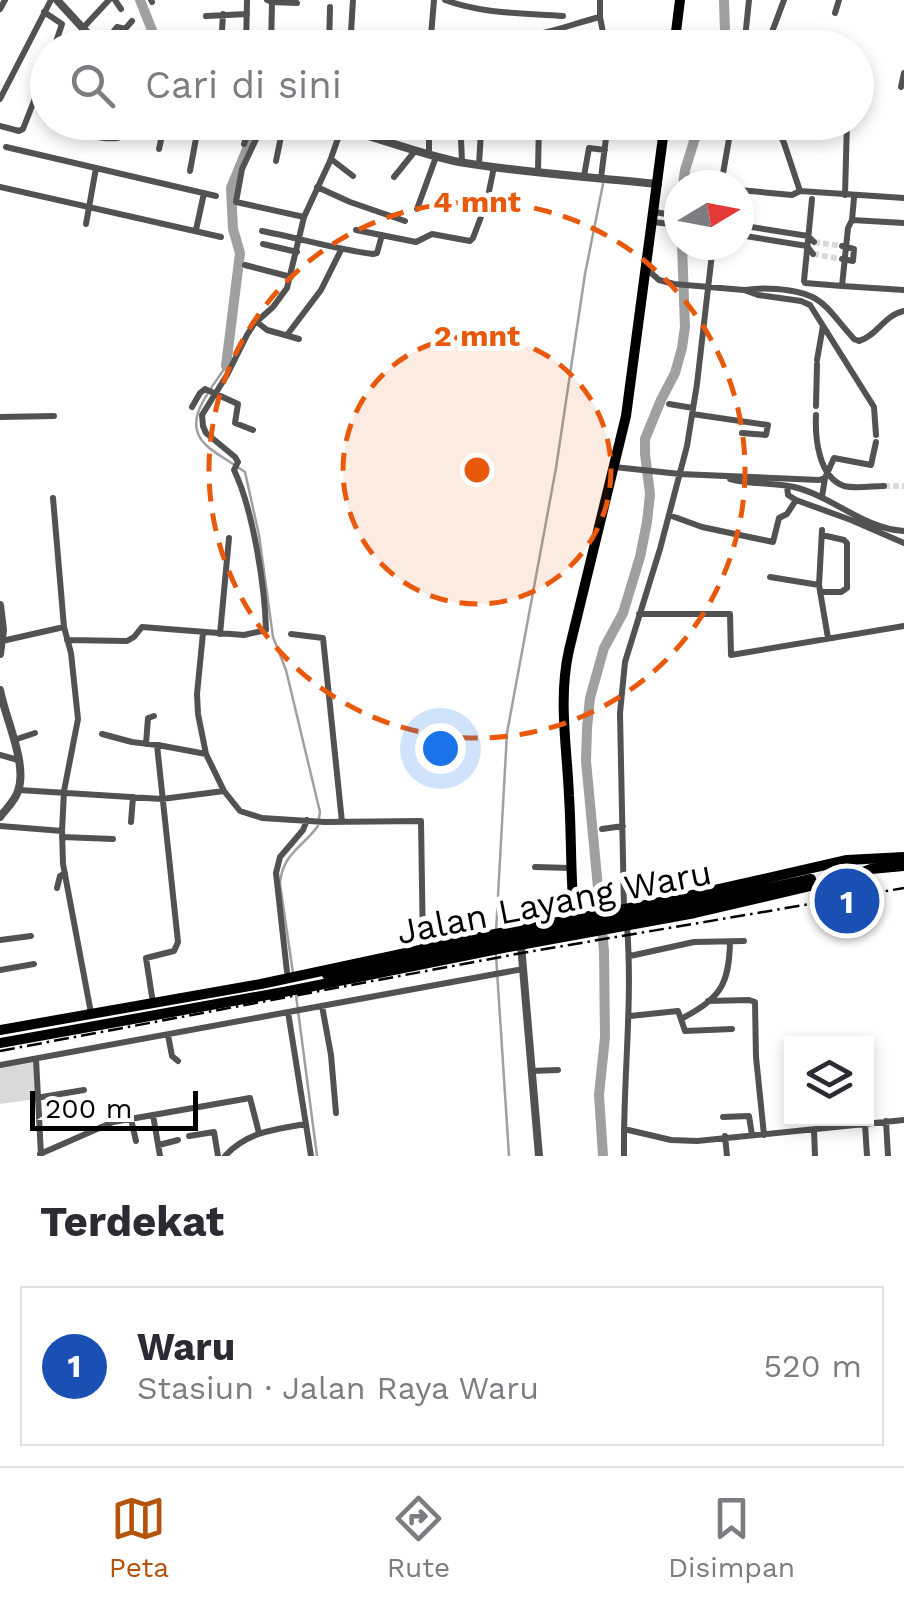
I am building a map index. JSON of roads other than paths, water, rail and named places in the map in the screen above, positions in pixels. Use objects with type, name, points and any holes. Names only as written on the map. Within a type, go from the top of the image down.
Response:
[{"type":"highway","points":[[676,30],[680,0]]},
{"type":"highway","points":[[551,923],[565,910],[570,891],[562,703],[568,650],[626,416],[663,140]]},
{"type":"highway","points":[[292,982],[695,913],[836,880],[872,864],[904,857]]},
{"type":"highway","points":[[292,982],[423,949],[847,860],[904,866]]},
{"type":"highway","name":"Jalan Layang Waru","points":[[261,989],[682,907],[800,877],[872,864]]},
{"type":"highway","points":[[570,891],[585,916],[586,934]]},
{"type":"highway","points":[[0,1030],[261,989]]},
{"type":"highway","points":[[0,1043],[261,989]]},
{"type":"street","points":[[0,10],[5,0]]},
{"type":"street","points":[[35,30],[54,0],[83,30]]},
{"type":"street","points":[[85,30],[112,0],[120,9]]},
{"type":"street","points":[[247,0],[247,30]]},
{"type":"street","points":[[351,30],[353,0]]},
{"type":"street","points":[[432,30],[434,0]]},
{"type":"street","points":[[445,0],[483,9],[564,16]]},
{"type":"street","points":[[600,0],[603,30]]},
{"type":"street","points":[[746,30],[749,0]]},
{"type":"street","points":[[773,30],[784,0]]},
{"type":"street","points":[[835,13],[839,0]]},
{"type":"street","points":[[270,30],[269,1],[297,3]]},
{"type":"street","points":[[329,30],[330,7]]},
{"type":"street","points":[[44,12],[62,24],[60,30]]},
{"type":"street","points":[[223,14],[223,30]]},
{"type":"street","points":[[206,16],[247,14]]},
{"type":"street","points":[[560,30],[600,17]]},
{"type":"street","points":[[125,30],[132,21]]},
{"type":"street","points":[[0,98],[30,39]]},
{"type":"street","points":[[901,88],[904,74]]},
{"type":"street","points":[[0,126],[22,130],[30,110]]},
{"type":"street","points":[[158,149],[160,140]]},
{"type":"street","points":[[190,171],[196,140]]},
{"type":"street","points":[[244,144],[245,140]]},
{"type":"street","points":[[254,140],[239,178],[236,202],[304,217]]},
{"type":"street","points":[[276,161],[280,140]]},
{"type":"street","points":[[68,640],[127,641],[142,628],[220,634],[256,634],[266,629],[258,564],[233,454],[209,436],[202,415],[255,323],[282,295],[291,276],[304,217],[339,140]]},
{"type":"street","points":[[384,140],[462,162],[658,184]]},
{"type":"street","points":[[418,209],[433,156],[431,140]]},
{"type":"street","points":[[461,140],[462,162]]},
{"type":"street","points":[[479,164],[481,140]]},
{"type":"street","points":[[538,171],[539,140]]},
{"type":"street","points":[[604,178],[606,140]]},
{"type":"street","points":[[724,170],[729,140]]},
{"type":"street","points":[[780,140],[800,192]]},
{"type":"street","points":[[845,195],[847,140]]},
{"type":"street","points":[[6,148],[216,196]]},
{"type":"street","points":[[584,176],[589,148],[605,150]]},
{"type":"street","points":[[394,176],[415,151]]},
{"type":"street","points":[[331,159],[353,176]]},
{"type":"street","points":[[356,230],[418,242],[432,234],[472,240],[487,201],[494,166]]},
{"type":"street","points":[[86,224],[96,168]]},
{"type":"street","points":[[0,185],[220,237]]},
{"type":"street","points":[[317,187],[405,221]]},
{"type":"street","points":[[754,191],[904,198]]},
{"type":"street","points":[[196,230],[204,193]]},
{"type":"street","points":[[842,286],[844,246],[854,198]]},
{"type":"street","points":[[812,199],[804,282],[904,290]]},
{"type":"street","points":[[653,217],[664,218]]},
{"type":"street","points":[[852,220],[904,223]]},
{"type":"street","points":[[754,228],[809,241]]},
{"type":"street","points":[[262,232],[376,254],[382,235]]},
{"type":"street","points":[[754,237],[809,241]]},
{"type":"street","points":[[809,241],[813,254]]},
{"type":"street","points":[[417,254],[418,242]]},
{"type":"street","points":[[263,244],[297,252]]},
{"type":"street","points":[[287,335],[321,290],[341,250]]},
{"type":"street","points":[[624,909],[622,682],[680,474],[711,260]]},
{"type":"street","points":[[246,265],[291,276]]},
{"type":"street","points":[[646,268],[659,280],[674,284],[812,295],[858,342],[867,339],[892,314],[904,311]]},
{"type":"street","points":[[644,286],[659,280]]},
{"type":"street","points":[[744,290],[810,305],[874,409],[876,439],[871,464],[834,458],[822,497]]},
{"type":"street","points":[[255,323],[298,339]]},
{"type":"street","points":[[823,324],[817,362],[816,442],[826,475],[843,486],[884,486]]},
{"type":"street","points":[[192,407],[204,389],[212,392],[238,404],[235,423],[253,430]]},
{"type":"street","points":[[669,404],[768,424],[766,435],[742,432]]},
{"type":"street","points":[[0,417],[54,416]]},
{"type":"street","points":[[614,467],[820,480],[826,475]]},
{"type":"street","points":[[715,475],[742,483],[787,486],[822,497],[888,529],[904,531]]},
{"type":"street","points":[[787,486],[788,495],[796,500],[904,543]]},
{"type":"street","points":[[53,498],[64,627],[78,720],[64,792],[62,834],[65,873],[91,1014]]},
{"type":"street","points":[[669,515],[702,527],[772,542],[780,518],[796,500]]},
{"type":"street","points":[[770,577],[819,588],[842,592],[847,588],[844,540],[822,532],[819,588],[828,638]]},
{"type":"street","points":[[220,634],[229,538]]},
{"type":"street","points":[[0,607],[0,654]]},
{"type":"street","points":[[639,614],[730,614],[731,655],[904,626]]},
{"type":"street","points":[[2,641],[64,627]]},
{"type":"street","points":[[203,633],[198,714],[206,754],[224,791],[240,811],[262,818],[421,821],[423,949]]},
{"type":"street","points":[[291,634],[323,638],[342,822]]},
{"type":"street","points":[[0,695],[18,760],[19,790],[0,817]]},
{"type":"street","points":[[146,744],[148,718],[154,716]]},
{"type":"street","points":[[13,740],[35,733]]},
{"type":"street","points":[[102,734],[206,754]]},
{"type":"street","points":[[153,1003],[146,958],[174,951],[178,942],[157,745]]},
{"type":"street","points":[[0,755],[18,760]]},
{"type":"street","points":[[19,790],[162,800],[224,791]]},
{"type":"street","points":[[131,822],[133,797]]},
{"type":"street","points":[[292,982],[276,873],[280,857],[310,820]]},
{"type":"street","points":[[0,826],[113,840]]},
{"type":"street","points":[[602,829],[622,826]]},
{"type":"street","points":[[536,867],[570,868]]},
{"type":"street","points":[[57,888],[65,873]]},
{"type":"street","points":[[624,1156],[630,1016],[627,926]]},
{"type":"street","points":[[0,940],[31,936]]},
{"type":"street","points":[[630,956],[694,942],[744,942]]},
{"type":"street","points":[[680,1019],[700,1008],[725,982],[730,942]]},
{"type":"street","points":[[521,945],[539,1156]]},
{"type":"street","points":[[0,970],[34,964]]},
{"type":"street","points":[[0,1065],[524,968]]},
{"type":"street","points":[[708,1000],[754,1002],[764,1135]]},
{"type":"street","points":[[322,1006],[336,1113]]},
{"type":"street","points":[[293,1010],[311,1156]]},
{"type":"street","points":[[630,1016],[678,1011],[684,1031],[732,1028]]},
{"type":"street","points":[[168,1035],[173,1059],[178,1060]]},
{"type":"street","points":[[36,1059],[41,1155],[96,1128],[250,1098],[259,1133]]},
{"type":"street","points":[[531,1071],[558,1070]]},
{"type":"street","points":[[36,1098],[84,1090]]},
{"type":"street","points":[[153,1115],[160,1156]]},
{"type":"street","points":[[723,1117],[749,1116],[752,1135]]},
{"type":"street","points":[[131,1119],[136,1141]]},
{"type":"street","points":[[874,1123],[904,1120]]},
{"type":"street","points":[[886,1121],[888,1156]]},
{"type":"street","points":[[189,1136],[214,1132],[222,1156],[248,1137],[306,1124]]},
{"type":"street","points":[[624,1129],[671,1140],[697,1141],[848,1126]]},
{"type":"street","points":[[865,1126],[867,1156]]},
{"type":"street","points":[[814,1130],[815,1156]]},
{"type":"street","points":[[725,1136],[727,1156]]},
{"type":"street","points":[[159,1145],[178,1140]]},
{"type":"waterway","points":[[140,0],[152,30]]},
{"type":"waterway","points":[[724,0],[725,30]]},
{"type":"waterway","points":[[226,366],[240,253],[233,229],[231,188],[251,140]]},
{"type":"waterway","points":[[685,170],[694,140]]},
{"type":"waterway","points":[[496,932],[507,733],[603,184]]},
{"type":"waterway","points":[[603,1156],[599,1095],[605,1037],[604,951],[586,761],[587,728],[590,698],[604,648],[623,613],[640,557],[650,494],[645,439],[682,348],[683,260]]},
{"type":"waterway","points":[[226,366],[201,405],[196,426],[206,445],[233,464]]},
{"type":"waterway","points":[[239,468],[245,472],[259,535],[273,637],[286,670],[319,818]]},
{"type":"waterway","points":[[293,973],[280,884],[289,858],[318,826]]},
{"type":"waterway","points":[[496,955],[509,1156]]},
{"type":"waterway","points":[[296,995],[317,1156]]},
{"type":"tunnel","points":[[814,242],[842,246]]},
{"type":"tunnel","points":[[813,254],[841,259]]},
{"type":"tunnel","points":[[884,486],[904,486]]},
{"type":"railway","points":[[0,1051],[522,953],[904,888]]},
{"type":"place","name":"Waru","points":[[847,901]]}]
